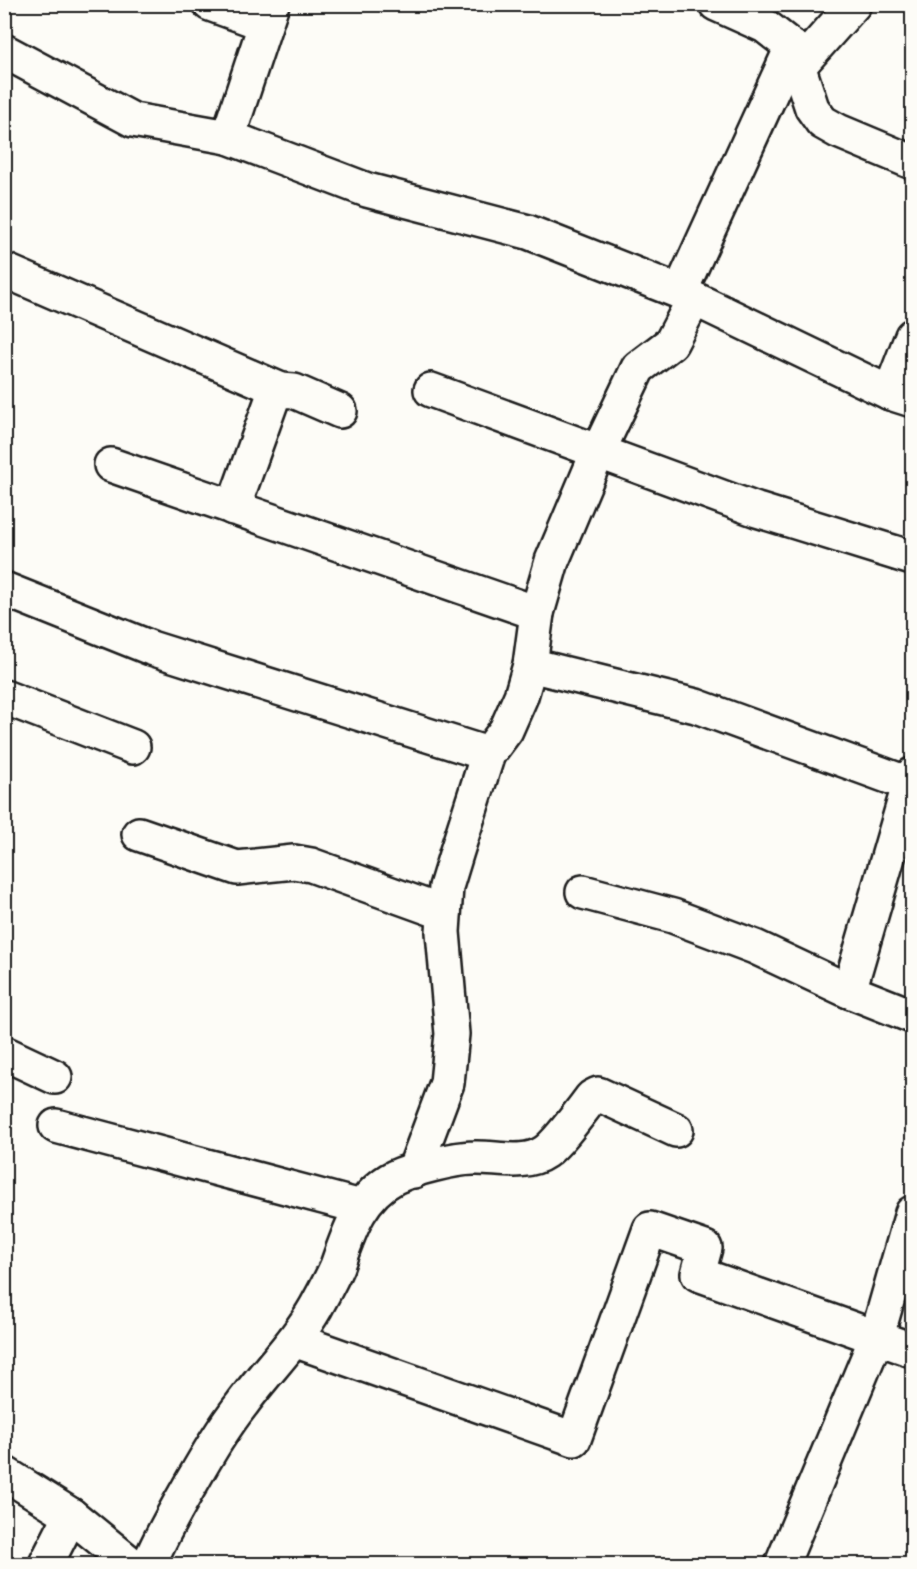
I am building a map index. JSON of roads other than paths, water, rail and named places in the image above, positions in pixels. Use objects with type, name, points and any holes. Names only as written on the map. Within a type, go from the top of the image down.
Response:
[{"type":"street","points":[[210,4],[269,14],[228,137]]},
{"type":"street","points":[[716,4],[765,26],[796,56],[812,108],[822,122],[912,162]]},
{"type":"street","points":[[414,1171],[447,1083],[452,1034],[443,932],[446,887],[488,754],[506,730],[521,696],[530,665],[537,613],[552,561],[598,452],[638,368],[671,343],[687,296],[796,56],[854,4]]},
{"type":"street","points":[[4,51],[133,120],[228,137],[367,190],[528,232],[687,296],[901,396],[912,336]]},
{"type":"street","points":[[4,270],[281,390],[294,392],[340,411]]},
{"type":"street","points":[[233,508],[267,411],[273,397],[281,390]]},
{"type":"street","points":[[430,390],[757,510],[912,558]]},
{"type":"street","points":[[111,465],[537,613]]},
{"type":"street","points":[[4,589],[151,648],[488,754]]},
{"type":"street","points":[[530,665],[696,706],[911,781],[849,991]]},
{"type":"street","points":[[4,697],[133,747]]},
{"type":"street","points":[[139,834],[237,868],[294,862],[311,865],[444,913]]},
{"type":"street","points":[[583,892],[673,916],[755,947],[849,991],[912,1016]]},
{"type":"street","points":[[4,1053],[55,1077]]},
{"type":"street","points":[[149,1564],[160,1536],[214,1443],[241,1405],[294,1340],[315,1308],[336,1269],[361,1207],[378,1190],[394,1177],[446,1161],[472,1158],[518,1160],[535,1157],[546,1151],[592,1097],[598,1094],[676,1130]]},
{"type":"street","points":[[56,1126],[361,1207]]},
{"type":"street","points":[[782,1564],[877,1336],[911,1221]]},
{"type":"street","points":[[294,1340],[574,1439],[650,1229],[705,1248],[698,1274],[912,1350]]},
{"type":"street","points":[[4,1473],[71,1515],[131,1564]]},
{"type":"street","points":[[46,1564],[71,1515]]}]
